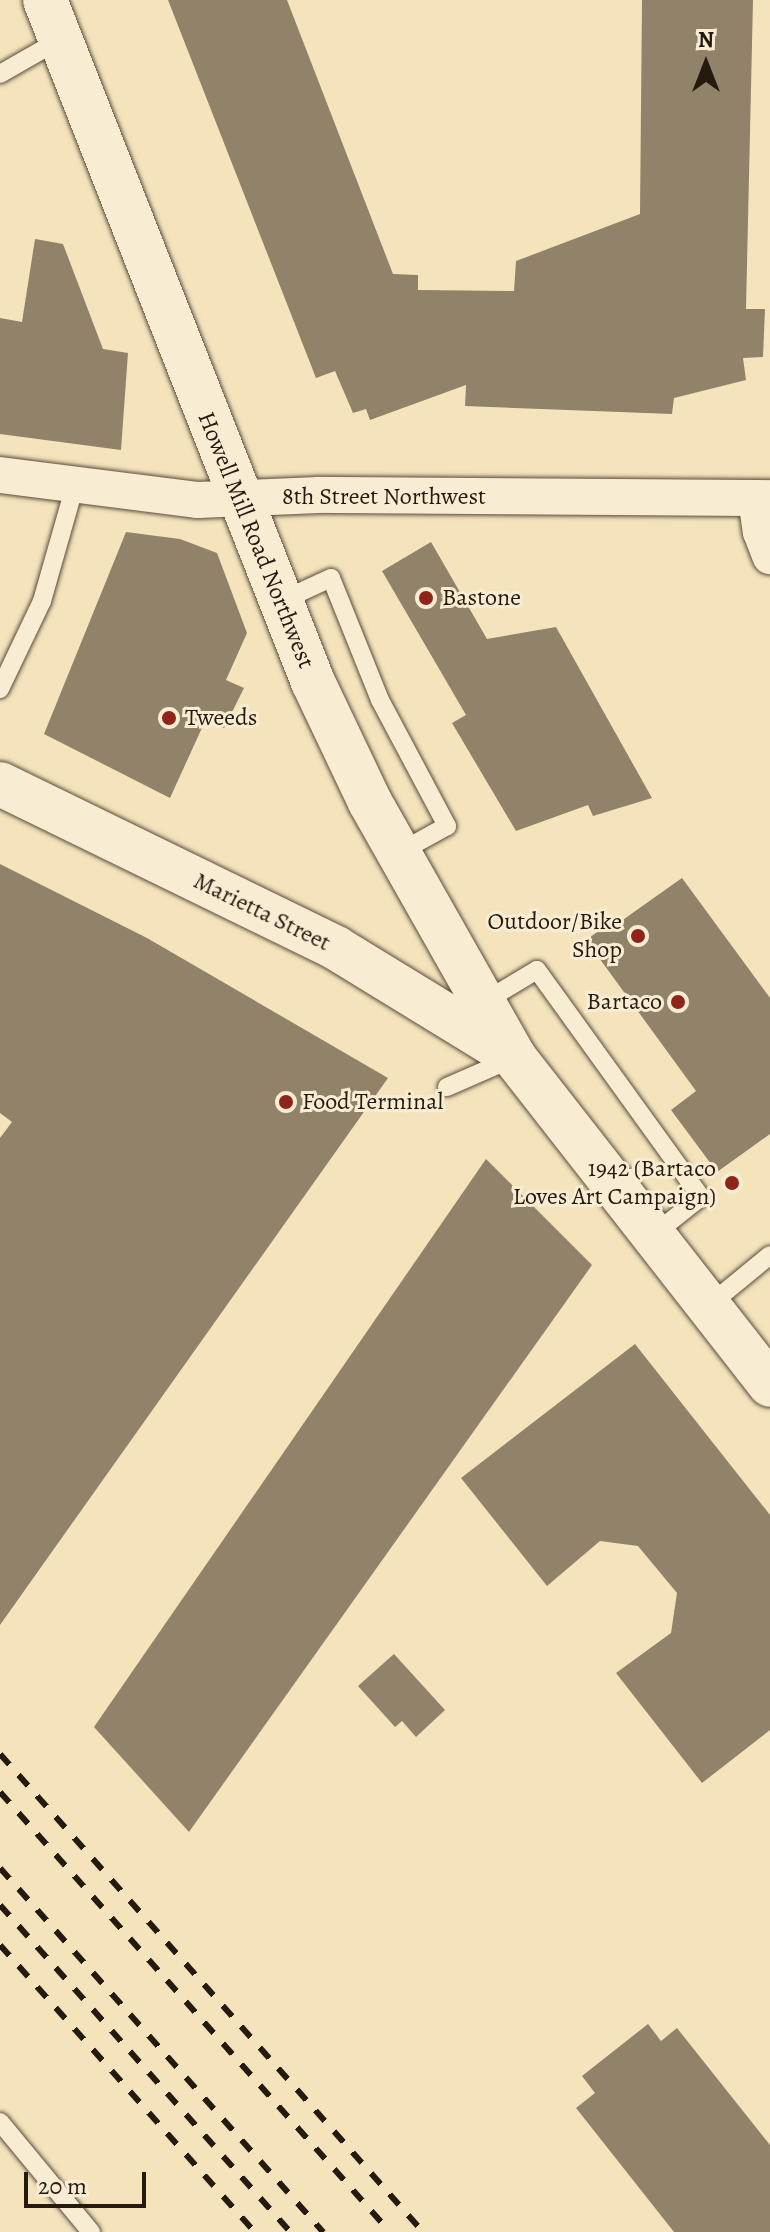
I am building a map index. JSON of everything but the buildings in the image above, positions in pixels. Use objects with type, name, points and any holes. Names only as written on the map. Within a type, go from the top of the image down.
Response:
[{"type":"main road","name":"Howell Mill Road Northwest","points":[[53,20],[313,682],[398,853],[514,1057]]},
{"type":"main road","name":"Marietta Street","points":[[0,784],[336,948],[514,1057]]},
{"type":"main road","points":[[514,1057],[770,1385]]},
{"type":"street","name":"8th Street Northwest","points":[[0,475],[178,498],[319,495],[763,498]]},
{"type":"street","points":[[763,498],[761,532],[770,556]]},
{"type":"lane","points":[[0,74],[53,20]]},
{"type":"lane","points":[[0,689],[42,601],[75,485]]},
{"type":"lane","points":[[482,1003],[537,970],[701,1197],[653,1235]]},
{"type":"lane","points":[[447,1087],[514,1057]]},
{"type":"lane","points":[[708,1306],[770,1255]]},
{"type":"lane","points":[[0,2122],[91,2232]]},
{"type":"railway","points":[[0,1754],[423,2232]]},
{"type":"railway","points":[[0,1792],[390,2232]]},
{"type":"railway","points":[[0,1868],[323,2232]]},
{"type":"railway","points":[[0,1905],[290,2232]]},
{"type":"railway","points":[[0,1945],[255,2232]]},
{"type":"place","name":"Bastone","points":[[426,598]]},
{"type":"place","name":"Tweeds","points":[[169,718]]},
{"type":"place","name":"Outdoor/Bike Shop","points":[[638,936]]},
{"type":"place","name":"Bartaco","points":[[678,1002]]},
{"type":"place","name":"Food Terminal","points":[[286,1102]]},
{"type":"place","name":"1942 (Bartaco Loves Art Campaign)","points":[[732,1183]]}]
